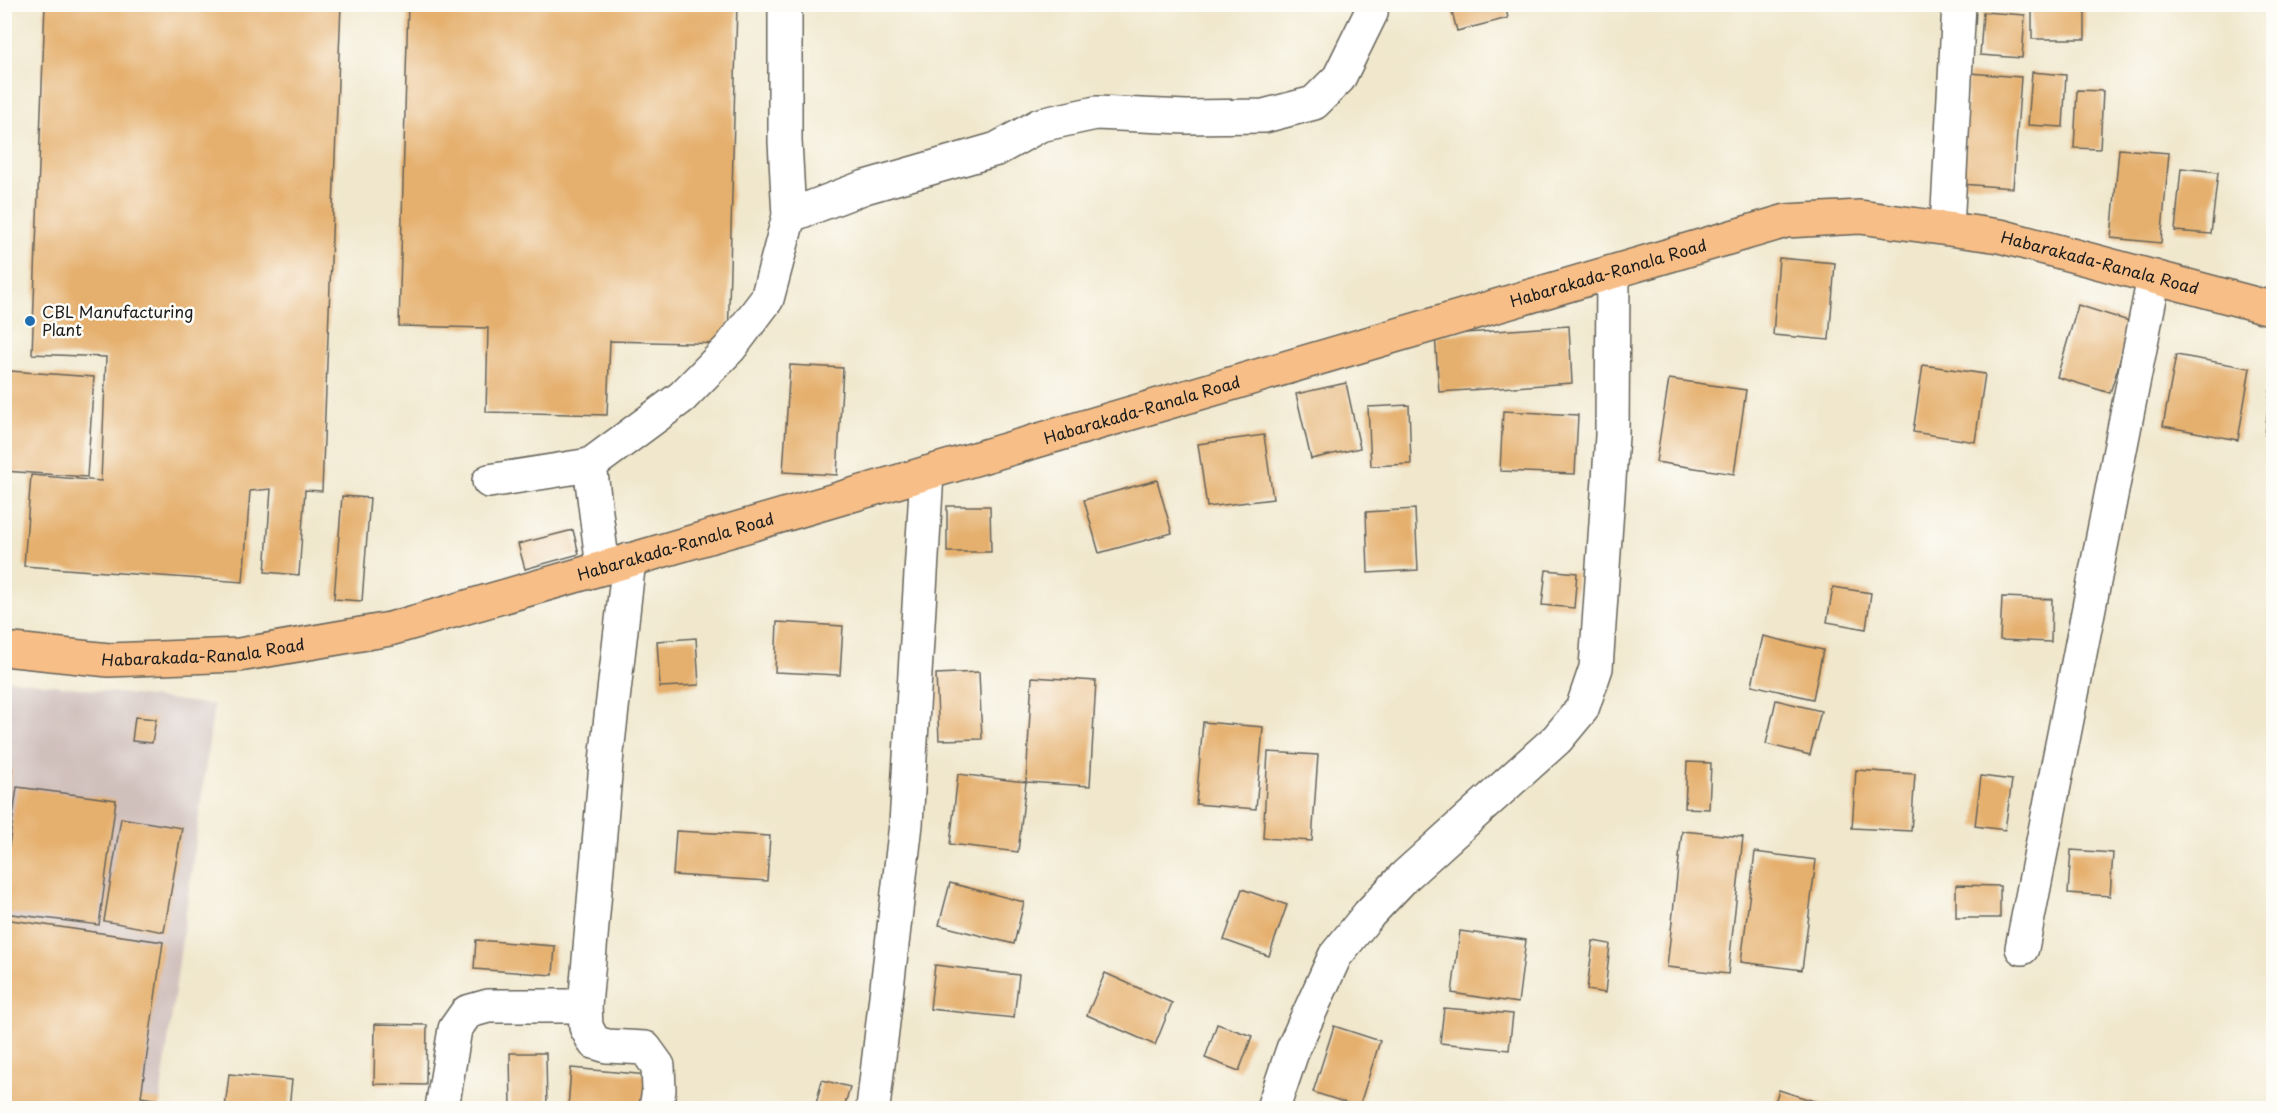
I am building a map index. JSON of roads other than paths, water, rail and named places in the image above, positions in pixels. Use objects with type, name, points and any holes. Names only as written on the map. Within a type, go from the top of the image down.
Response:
[{"type":"main road","name":"Habarakada-Ranala Road","points":[[4,649],[109,660],[239,655],[390,628],[616,564],[1786,221],[1860,217],[2000,236],[2274,309]]},
{"type":"street","points":[[489,481],[590,465],[682,397],[729,348],[767,299],[789,216],[785,141],[785,4]]},
{"type":"street","points":[[789,216],[865,187],[997,149],[1040,125],[1096,113],[1186,117],[1264,116],[1314,103],[1339,78],[1371,13],[1372,4]]},
{"type":"street","points":[[1947,228],[1959,4]]},
{"type":"street","points":[[1273,1108],[1293,1049],[1335,956],[1369,914],[1405,876],[1557,740],[1582,709],[1596,668],[1612,436],[1613,272]]},
{"type":"street","points":[[2022,948],[2154,277]]},
{"type":"street","points":[[590,465],[616,564],[607,752],[585,1006],[586,1027],[594,1042],[607,1046],[645,1048],[658,1066],[659,1090],[656,1108]]},
{"type":"street","points":[[873,1108],[906,824],[927,473]]},
{"type":"street","points":[[442,1108],[455,1029],[467,1012],[488,1006],[585,1006]]},
{"type":"place","name":"CBL Manufacturing Plant","points":[[30,321]]}]
